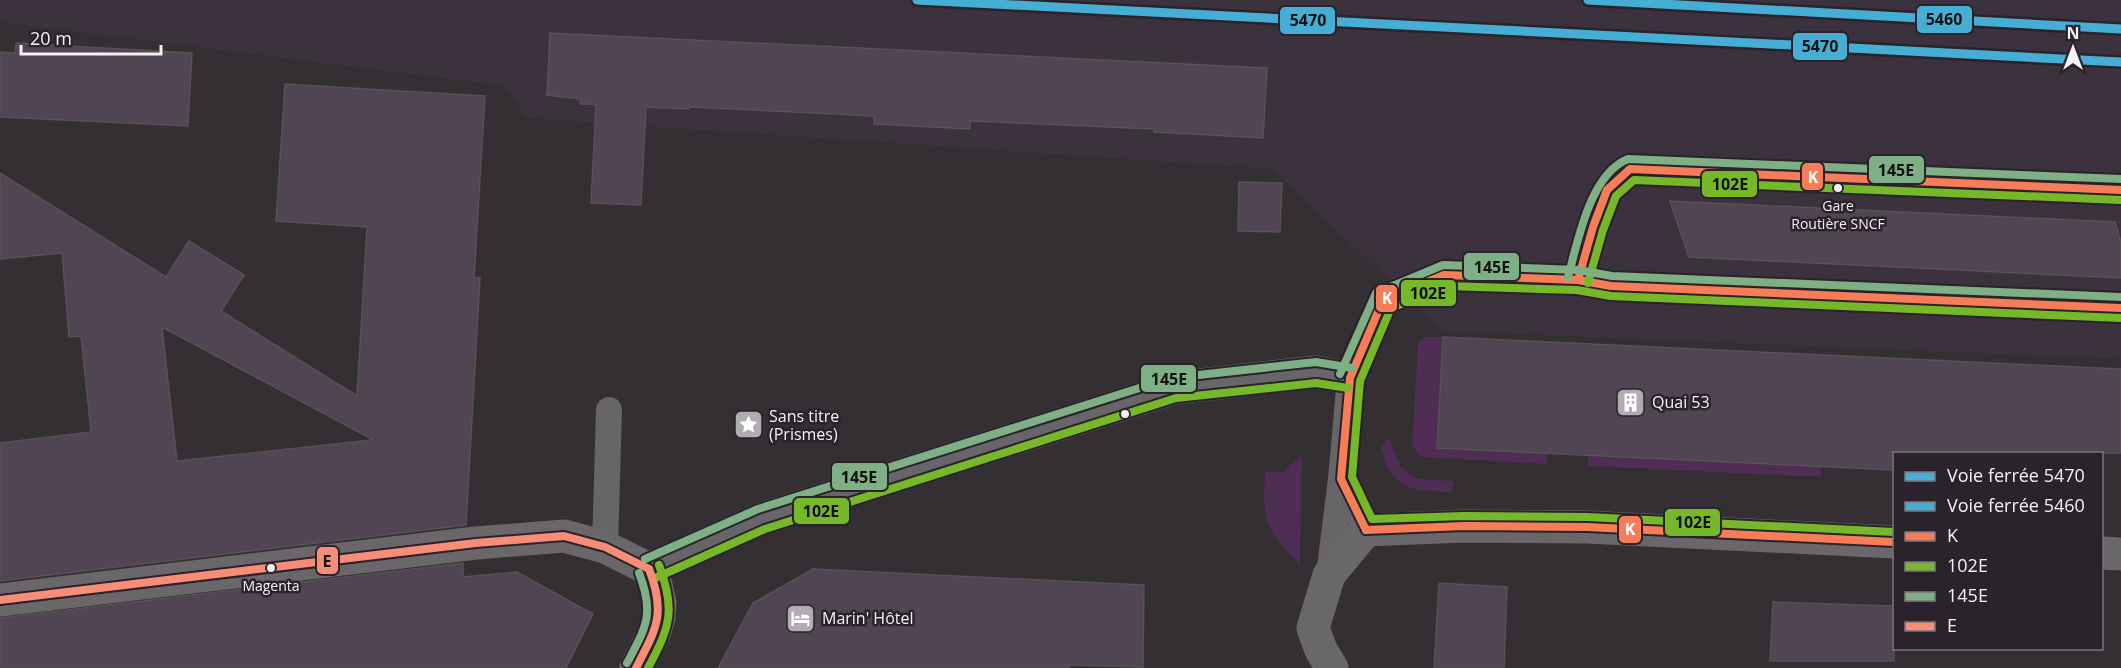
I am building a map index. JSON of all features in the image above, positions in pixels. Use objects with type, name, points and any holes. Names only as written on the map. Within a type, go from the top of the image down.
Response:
[{"type":"street","points":[[649,569],[761,519],[1174,388],[1316,372],[1350,378]]},
{"type":"street","points":[[1332,668],[1321,650],[1313,628],[1329,575],[1366,530],[1464,526],[1587,527],[1893,543]]},
{"type":"street","points":[[0,600],[476,543],[564,536],[605,547],[649,569],[660,603],[659,617],[655,631],[636,668]]},
{"type":"street","points":[[2103,553],[2121,554]]},
{"type":"lane","points":[[1578,280],[1606,190],[1630,169],[2121,190]]},
{"type":"lane","points":[[1329,575],[1350,378],[1383,300],[1444,275],[1578,280],[1611,286],[2121,308]]},
{"type":"lane","points":[[605,547],[609,410]]},
{"type":"lane","points":[[1341,479],[1366,530]]},
{"type":"shaded area","points":[[0,0],[2121,0],[2121,359],[1442,331],[1273,169],[526,118],[505,86],[0,22]]},
{"type":"shaded area","points":[[1424,337],[1443,337],[1438,448],[1547,452],[1547,464],[1421,457],[1412,445],[1418,343]]},
{"type":"shaded area","points":[[1389,438],[1400,466],[1417,479],[1453,481],[1452,492],[1414,489],[1397,480],[1386,462],[1381,447]]},
{"type":"shaded area","points":[[1302,454],[1300,565],[1279,542],[1268,524],[1264,489],[1265,472],[1284,472]]},
{"type":"shaded area","points":[[1588,455],[1821,466],[1821,477],[1588,466]]},
{"type":"building","points":[[550,33],[1267,68],[1263,138],[1154,132],[1154,129],[970,121],[970,129],[874,124],[874,116],[646,107],[641,205],[591,203],[596,104],[580,104],[581,99],[547,95]]},
{"type":"building","points":[[16,43],[192,53],[188,126],[0,117],[0,52],[15,53]]},
{"type":"building","points":[[285,84],[485,96],[474,278],[480,278],[466,525],[0,581],[0,443],[91,432],[81,336],[69,337],[62,253],[0,259],[0,173],[166,277],[189,241],[244,275],[221,311],[357,396],[367,227],[276,221]],"holes":[[[162,327],[372,440],[177,461]]]},
{"type":"building","points":[[1239,182],[1282,183],[1280,232],[1238,231]]},
{"type":"building","name":"Gare Routière SNCF","points":[[1670,201],[2115,222],[2121,242],[2121,278],[1689,257]]},
{"type":"building","name":"Quai 53","points":[[1443,337],[2121,369],[2121,453],[1893,452],[1893,470],[1437,448]]},
{"type":"building","points":[[463,563],[463,577],[517,572],[593,614],[566,668],[0,668],[0,618]]},
{"type":"building","points":[[813,569],[1144,585],[1143,667],[1069,665],[1069,668],[718,668],[753,603]]},
{"type":"building","points":[[1439,583],[1507,587],[1504,668],[1434,668]]},
{"type":"building","points":[[1773,602],[1893,606],[1894,661],[1770,661]]},
{"type":"rail line","name":"5470","points":[[917,0],[2121,62]]},
{"type":"rail line","name":"5460","points":[[1588,0],[2121,29]]},
{"type":"transit line","name":"145E","points":[[1568,277],[1581,228],[1595,193],[1615,167],[1628,159],[2121,179]]},
{"type":"transit line","name":"K","points":[[1578,280],[1593,227],[1607,190],[1630,169],[2121,190]]},
{"type":"transit line","name":"102E","points":[[1588,283],[1603,230],[1616,196],[1634,180],[2121,200]]},
{"type":"transit line","name":"145E","points":[[1340,374],[1376,293],[1443,265],[1578,270],[1612,276],[2121,297]]},
{"type":"transit line","name":"K","points":[[1366,530],[1341,479],[1350,378],[1383,300],[1444,275],[1578,280],[1611,286],[2121,308]]},
{"type":"transit line","name":"102E","points":[[1893,532],[1587,517],[1464,516],[1372,519],[1352,477],[1360,381],[1391,308],[1446,286],[1577,290],[1611,296],[2121,318]]},
{"type":"transit line","name":"145E","points":[[645,559],[758,509],[1171,378],[1316,362],[1352,368]]},
{"type":"transit line","name":"102E","points":[[653,579],[765,529],[1176,398],[1316,383],[1348,388]]},
{"type":"transit line","name":"K","points":[[1366,530],[1464,526],[1587,527],[1893,542]]},
{"type":"transit line","name":"E","points":[[0,600],[476,543],[564,536],[605,547],[649,569]]},
{"type":"transit line","name":"102E","points":[[648,668],[666,629],[668,618],[668,594],[659,565]]},
{"type":"transit line","name":"E","points":[[636,668],[657,620],[657,597],[649,569]]},
{"type":"transit line","name":"145E","points":[[627,663],[646,620],[647,599],[639,573]]},
{"type":"place","name":"Gare Routière SNCF","points":[[1838,188]]},
{"type":"place","name":"Quai 53","points":[[1631,402]]},
{"type":"place","name":"Sans titre (Prismes)","points":[[748,425]]},
{"type":"place","name":"Magenta","points":[[271,568]]},
{"type":"place","name":"Marin' Hôtel","points":[[801,618]]}]
